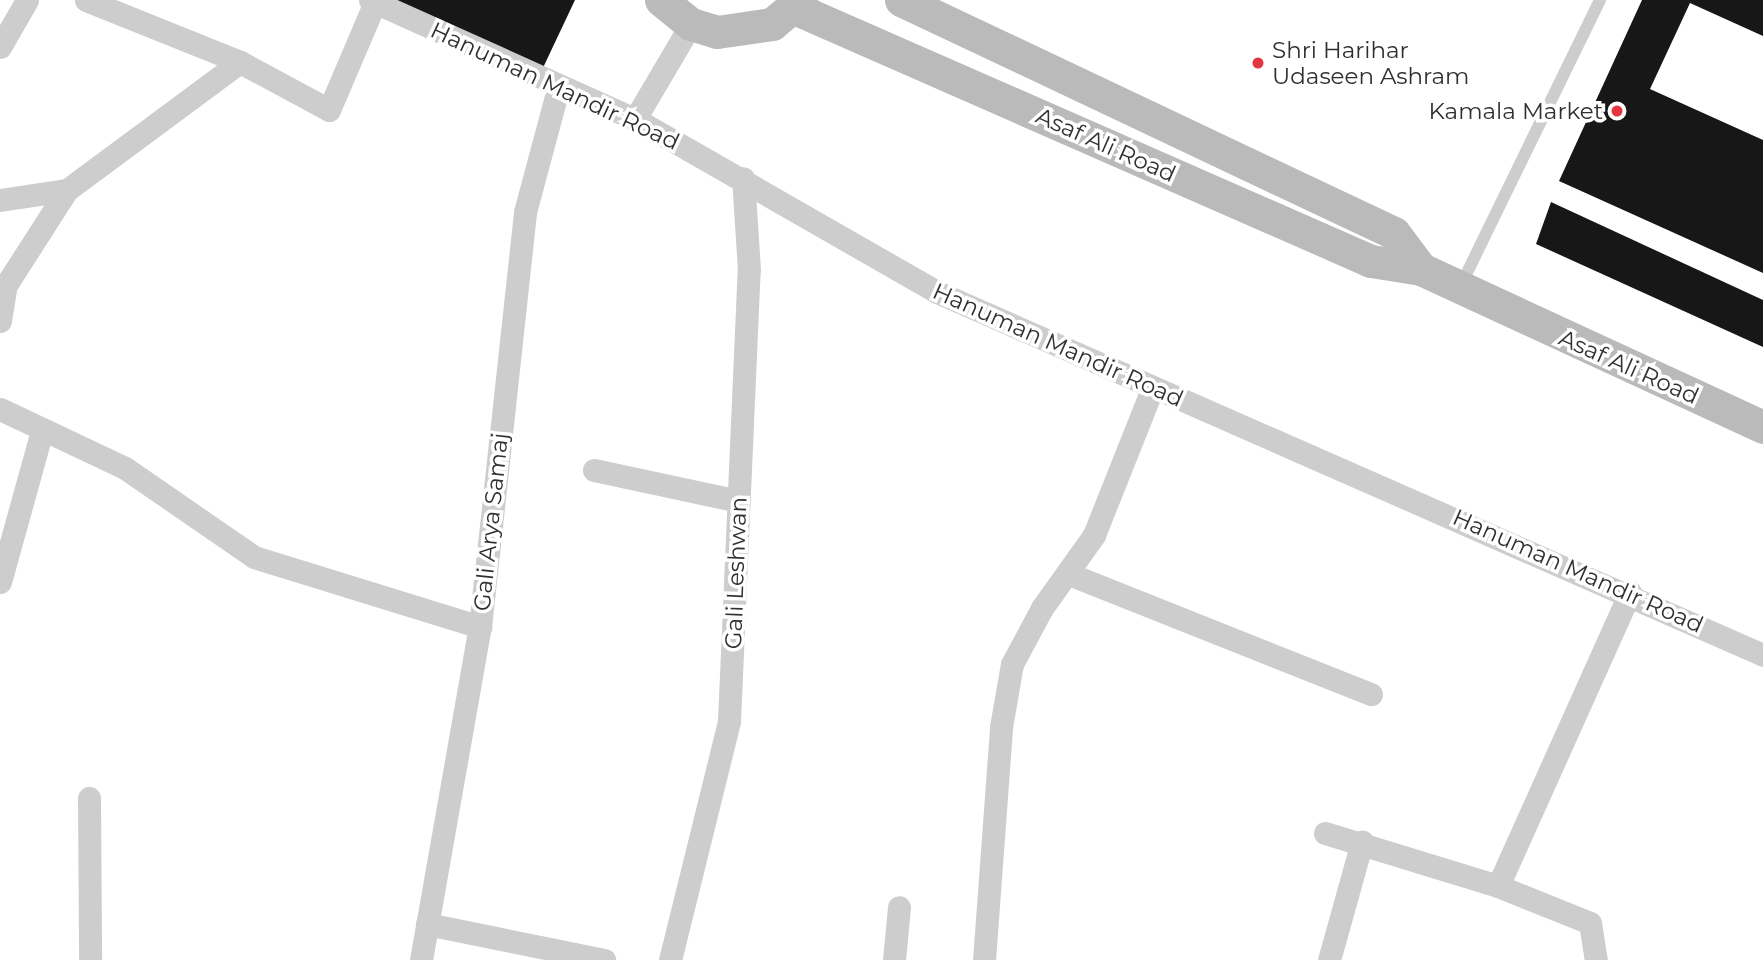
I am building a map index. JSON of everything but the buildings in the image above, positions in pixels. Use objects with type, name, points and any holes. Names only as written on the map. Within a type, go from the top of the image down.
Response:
[{"type":"main road","points":[[661,0],[691,24],[745,32],[798,4]]},
{"type":"main road","name":"Asaf Ali Road","points":[[901,0],[1394,233],[1421,269]]},
{"type":"main road","name":"Asaf Ali Road","points":[[798,4],[1371,261],[1421,269],[1458,290],[1763,427]]},
{"type":"street","points":[[0,47],[27,0]]},
{"type":"street","points":[[86,0],[240,62],[329,110],[372,1]]},
{"type":"street","name":"Hanuman Mandir Road","points":[[372,1],[635,119],[743,178],[937,292],[1152,389],[1630,592],[1763,655]]},
{"type":"street","points":[[635,119],[691,24]]},
{"type":"street","points":[[0,321],[6,285],[67,190],[240,62]]},
{"type":"street","name":"Gali Arya Samaj","points":[[421,960],[480,627],[525,212],[559,85]]},
{"type":"street","name":"Gali Leshwan","points":[[670,960],[729,721],[749,270],[743,178]]},
{"type":"street","points":[[0,200],[67,190]]},
{"type":"street","points":[[984,960],[1001,727],[1012,664],[1069,575],[1114,495],[1152,389]]},
{"type":"street","points":[[0,409],[125,468],[254,557],[480,627]]},
{"type":"street","points":[[0,582],[42,431]]},
{"type":"street","points":[[594,470],[738,501]]},
{"type":"street","points":[[1069,575],[1371,694]]},
{"type":"street","points":[[1498,886],[1630,592]]},
{"type":"street","points":[[89,797],[90,960]]},
{"type":"street","points":[[1325,833],[1362,842],[1482,886],[1498,886],[1590,923],[1596,960]]},
{"type":"street","points":[[1329,960],[1362,842]]},
{"type":"street","points":[[894,960],[899,907]]},
{"type":"street","points":[[427,924],[604,960]]},
{"type":"lane","points":[[1458,290],[1600,0]]},
{"type":"place","name":"Shri Harihar Udaseen Ashram","points":[[1258,63]]},
{"type":"place","name":"Kamala Market","points":[[1617,111]]}]
